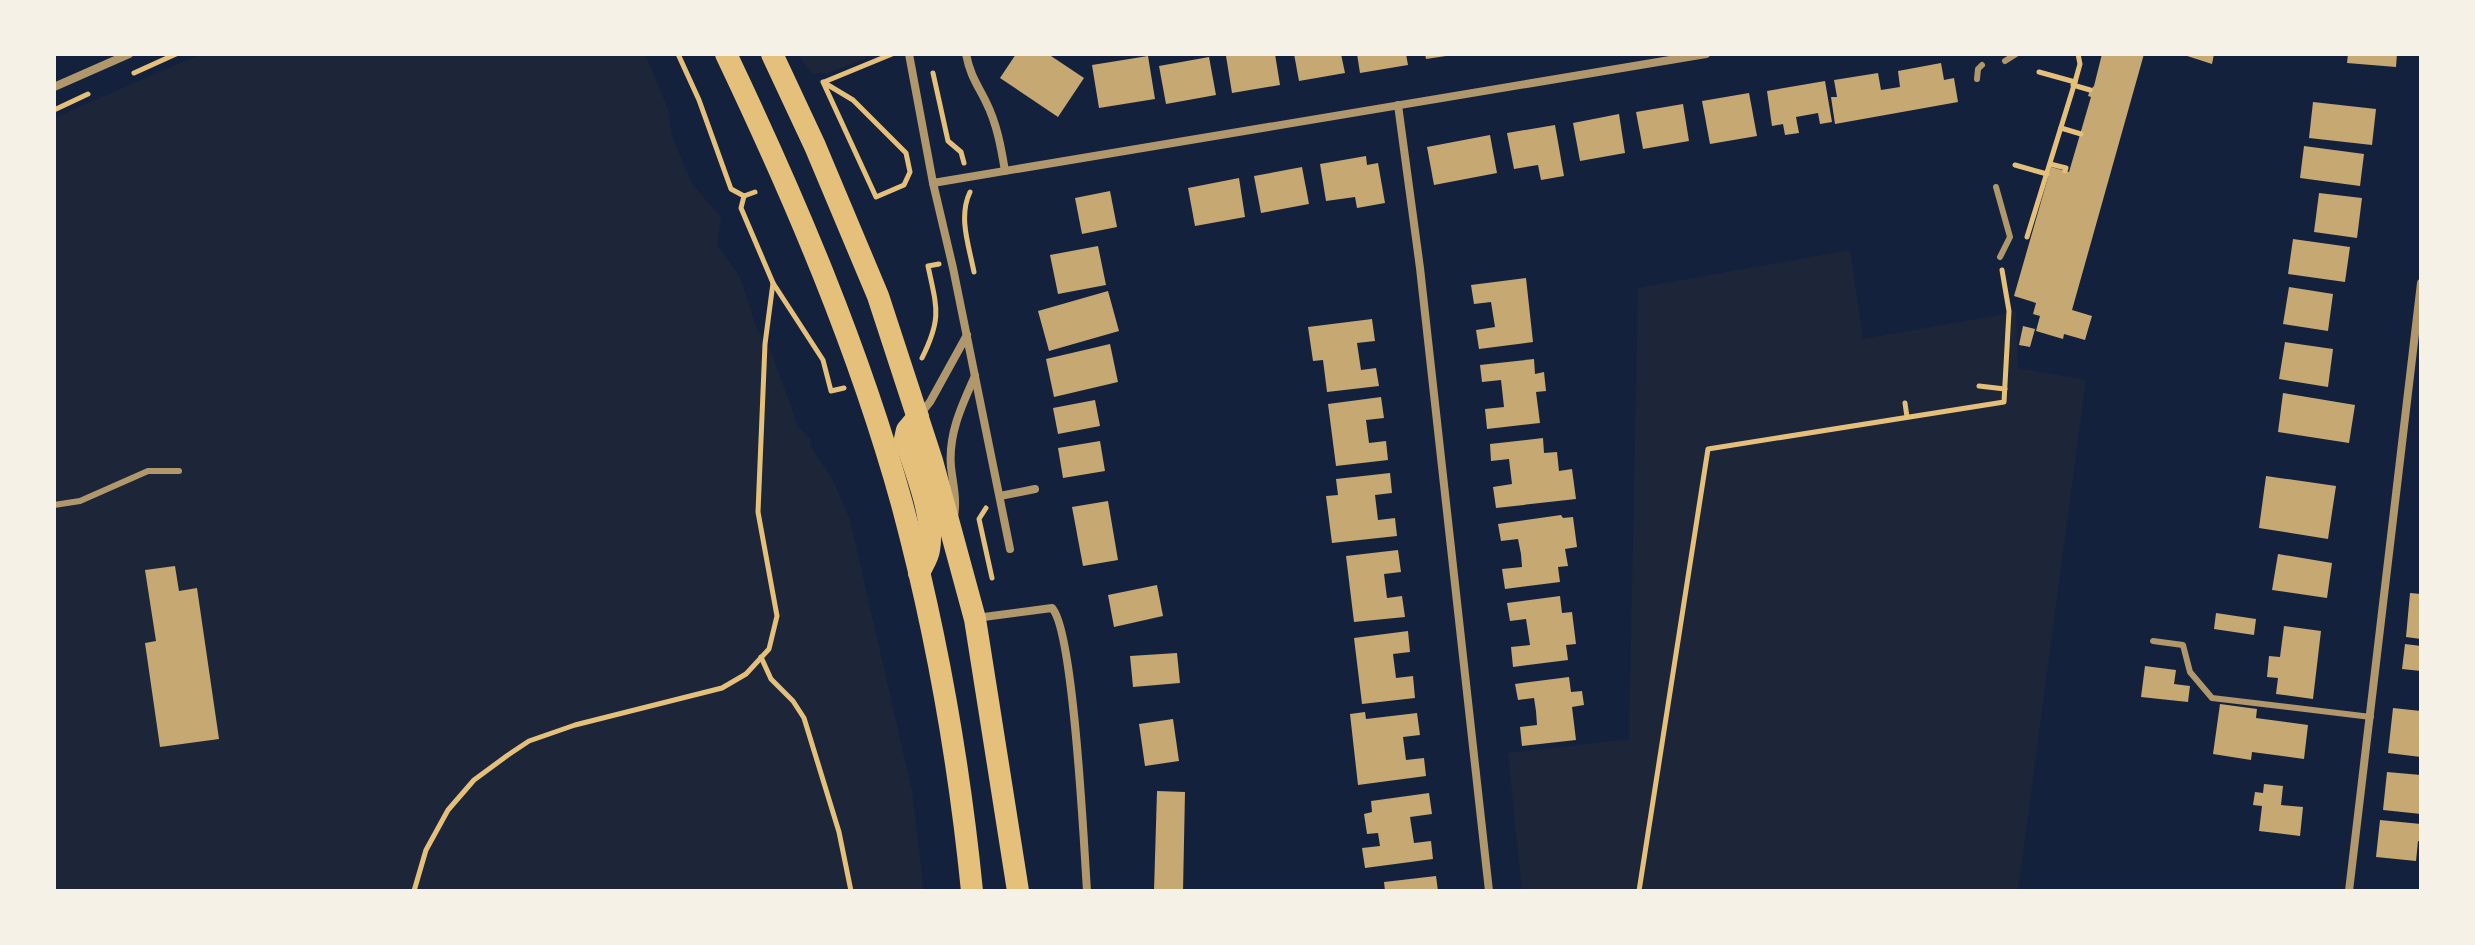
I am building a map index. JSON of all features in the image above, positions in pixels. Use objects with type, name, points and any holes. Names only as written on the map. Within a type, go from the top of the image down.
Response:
[{"type":"highway","points":[[726,54],[767,141],[836,308],[872,406],[902,504],[955,753],[972,891]]},
{"type":"highway","points":[[772,54],[865,265],[918,417],[952,532],[975,619],[1018,891]]},
{"type":"highway","points":[[918,417],[907,430],[905,439],[930,534],[929,552],[919,573]]},
{"type":"street","points":[[54,87],[129,54]]},
{"type":"street","points":[[909,54],[1010,549]]},
{"type":"street","points":[[966,54],[970,74],[986,101],[998,132],[1005,171]]},
{"type":"street","points":[[933,183],[1706,54]]},
{"type":"street","points":[[1398,105],[1420,268],[1489,891]]},
{"type":"street","points":[[2349,891],[2421,283]]},
{"type":"street","points":[[918,417],[930,402],[967,335]]},
{"type":"street","points":[[952,532],[957,497],[951,465],[952,437],[961,405],[975,375]]},
{"type":"street","points":[[999,492],[1035,489]]},
{"type":"street","points":[[975,619],[1052,608],[1057,612],[1065,638],[1087,891]]},
{"type":"lane","points":[[2005,61],[2016,54]]},
{"type":"lane","points":[[1977,79],[1978,69],[1982,65]]},
{"type":"lane","points":[[1996,187],[2010,237],[2000,257]]},
{"type":"lane","points":[[54,505],[80,501],[148,471],[179,471]]},
{"type":"lane","points":[[2153,641],[2183,645],[2190,672],[2212,698],[2371,717]]},
{"type":"path","points":[[678,54],[699,100],[731,189],[744,196],[755,192]]},
{"type":"path","points":[[823,82],[892,54]]},
{"type":"path","points":[[2026,240],[2080,64],[2078,54]]},
{"type":"path","points":[[932,68],[943,123]]},
{"type":"path","points":[[2039,72],[2090,90]]},
{"type":"path","points":[[823,82],[853,100],[906,153],[910,172],[904,185],[876,197],[823,82]]},
{"type":"path","points":[[2061,128],[2081,134]]},
{"type":"path","points":[[2050,164],[2066,168],[2065,171]]},
{"type":"path","points":[[2015,165],[2047,174]]},
{"type":"path","points":[[744,196],[741,208],[773,283],[823,360]]},
{"type":"path","points":[[971,257],[974,272]]},
{"type":"path","points":[[1639,891],[1708,449],[2004,402],[2009,311],[2000,257]]},
{"type":"path","points":[[928,266],[937,304],[936,320]]},
{"type":"path","points":[[414,891],[426,850],[448,810],[474,780],[508,755],[529,741],[575,725],[722,688],[746,674],[769,649],[777,616],[758,512],[765,344],[773,283]]},
{"type":"path","points":[[1979,386],[2005,389]]},
{"type":"path","points":[[1905,403],[1907,417]]},
{"type":"path","points":[[999,492],[979,519],[999,615]]},
{"type":"path","points":[[761,657],[771,679],[793,701],[804,718],[839,832],[851,891]]},
{"type":"shaded area","points":[[201,54],[645,54],[668,109],[672,136],[692,184],[721,217],[717,245],[740,277],[756,327],[772,354],[798,426],[812,441],[810,446],[833,480],[850,520],[912,791],[924,891],[54,891],[54,118]]},
{"type":"shaded area","points":[[798,54],[866,54],[865,59],[828,73],[812,74]]},
{"type":"shaded area","points":[[1850,250],[1863,339],[2016,312],[2018,368],[2086,380],[2018,891],[1522,891],[1508,753],[1629,739],[1638,288]]},
{"type":"building","points":[[1016,54],[1048,54],[1084,78],[1058,117],[1000,78]]},
{"type":"building","points":[[1275,54],[1280,85],[1232,93],[1226,56]]},
{"type":"building","points":[[1294,54],[1341,54],[1345,73],[1299,81]]},
{"type":"building","points":[[1357,54],[1406,54],[1408,65],[1360,73]]},
{"type":"building","points":[[1425,54],[1445,54],[1446,56],[1426,59]]},
{"type":"building","points":[[2102,54],[2144,54],[2072,310],[2092,316],[2085,340],[2064,334],[2063,339],[2036,331],[2040,316],[2033,314],[2036,303],[2014,296],[2051,167],[2069,172]]},
{"type":"building","points":[[2181,54],[2214,54],[2212,64]]},
{"type":"building","points":[[2348,54],[2397,54],[2396,67],[2347,63]]},
{"type":"building","points":[[1148,56],[1155,99],[1099,108],[1092,65]]},
{"type":"building","points":[[1209,57],[1216,95],[1166,104],[1159,66]]},
{"type":"building","points":[[1941,63],[1944,80],[1954,78],[1958,102],[1835,124],[1831,97],[1837,97],[1834,80],[1878,73],[1881,90],[1900,87],[1898,71]]},
{"type":"building","points":[[1825,81],[1832,122],[1820,124],[1818,113],[1796,117],[1799,133],[1785,135],[1783,124],[1772,126],[1767,91]]},
{"type":"building","points":[[1749,93],[1757,136],[1710,144],[1702,101]]},
{"type":"building","points":[[2313,102],[2376,109],[2372,145],[2309,138]]},
{"type":"building","points":[[1683,104],[1689,141],[1643,149],[1636,112]]},
{"type":"building","points":[[1619,114],[1625,153],[1580,161],[1573,123]]},
{"type":"building","points":[[1555,125],[1564,176],[1541,180],[1538,165],[1514,169],[1507,133]]},
{"type":"building","points":[[1490,135],[1497,173],[1434,185],[1427,147]]},
{"type":"building","points":[[2304,146],[2364,154],[2360,186],[2300,178]]},
{"type":"building","points":[[1366,156],[1367,165],[1378,163],[1385,203],[1357,208],[1355,197],[1326,201],[1320,164]]},
{"type":"building","points":[[1302,167],[1309,204],[1261,213],[1254,176]]},
{"type":"building","points":[[1239,178],[1245,217],[1195,226],[1188,188]]},
{"type":"building","points":[[1110,191],[1117,227],[1082,234],[1075,198]]},
{"type":"building","points":[[2319,193],[2362,198],[2357,238],[2314,232]]},
{"type":"building","points":[[2293,239],[2350,247],[2345,282],[2288,274]]},
{"type":"building","points":[[1098,246],[1106,285],[1058,294],[1050,255]]},
{"type":"building","points":[[1526,278],[1533,342],[1479,349],[1476,330],[1495,327],[1491,302],[1474,304],[1471,285]]},
{"type":"building","points":[[2289,287],[2333,294],[2328,331],[2283,324]]},
{"type":"building","points":[[1108,291],[1119,331],[1049,351],[1038,311]]},
{"type":"building","points":[[1372,319],[1375,341],[1357,343],[1361,370],[1376,368],[1379,386],[1327,392],[1323,360],[1313,361],[1308,327]]},
{"type":"building","points":[[2023,326],[2035,329],[2030,347],[2019,345]]},
{"type":"building","points":[[2285,342],[2333,349],[2328,387],[2279,379]]},
{"type":"building","points":[[1110,344],[1118,382],[1054,397],[1046,359]]},
{"type":"building","points":[[1534,359],[1535,374],[1544,372],[1546,391],[1536,392],[1540,423],[1487,429],[1485,409],[1504,407],[1501,380],[1482,382],[1480,365]]},
{"type":"building","points":[[2283,393],[2355,405],[2349,443],[2278,432]]},
{"type":"building","points":[[1381,397],[1384,418],[1366,420],[1369,443],[1386,441],[1388,460],[1336,466],[1328,404]]},
{"type":"building","points":[[1095,400],[1100,426],[1058,434],[1053,408]]},
{"type":"building","points":[[1543,438],[1544,453],[1557,452],[1559,471],[1572,469],[1576,499],[1496,508],[1493,487],[1512,484],[1509,459],[1491,461],[1490,444]]},
{"type":"building","points":[[1100,441],[1105,471],[1063,478],[1058,448]]},
{"type":"building","points":[[1390,473],[1392,493],[1375,495],[1378,520],[1395,518],[1397,536],[1332,543],[1326,496],[1338,495],[1336,479]]},
{"type":"building","points":[[2266,476],[2336,486],[2328,539],[2259,528]]},
{"type":"building","points":[[1108,501],[1118,560],[1083,566],[1072,507]]},
{"type":"building","points":[[1561,515],[1563,518],[1573,517],[1577,547],[1565,549],[1568,566],[1558,567],[1560,582],[1505,589],[1502,569],[1522,567],[1521,554],[1518,539],[1501,541],[1498,524]]},
{"type":"building","points":[[1398,550],[1401,572],[1384,574],[1387,598],[1402,596],[1405,617],[1354,622],[1346,556]]},
{"type":"building","points":[[2278,554],[2332,563],[2327,598],[2272,590]]},
{"type":"building","points":[[175,566],[179,591],[197,588],[219,739],[160,747],[145,643],[156,641],[145,570]]},
{"type":"building","points":[[1157,585],[1163,616],[1114,627],[1108,595]]},
{"type":"building","points":[[2410,593],[2421,594],[2421,639],[2406,637]]},
{"type":"building","points":[[1560,596],[1562,613],[1572,612],[1576,644],[1566,645],[1568,660],[1513,667],[1511,647],[1530,645],[1526,619],[1510,621],[1507,603]]},
{"type":"building","points":[[2216,613],[2256,619],[2254,635],[2214,629]]},
{"type":"building","points":[[2284,626],[2321,631],[2313,699],[2276,694],[2278,678],[2267,677],[2269,656],[2280,657]]},
{"type":"building","points":[[1408,631],[1410,652],[1393,654],[1396,678],[1413,676],[1415,698],[1362,704],[1354,638]]},
{"type":"building","points":[[2405,644],[2421,646],[2421,671],[2402,669]]},
{"type":"building","points":[[1177,653],[1180,683],[1133,687],[1130,656]]},
{"type":"building","points":[[2145,666],[2176,670],[2174,684],[2190,686],[2188,702],[2141,697]]},
{"type":"building","points":[[1569,677],[1571,692],[1582,691],[1584,705],[1572,707],[1576,740],[1522,746],[1520,727],[1537,725],[1536,711],[1534,698],[1518,700],[1515,684]]},
{"type":"building","points":[[2220,704],[2257,709],[2256,718],[2308,725],[2304,759],[2252,752],[2251,760],[2213,754]]},
{"type":"building","points":[[2393,708],[2421,711],[2421,757],[2388,753]]},
{"type":"building","points":[[1365,712],[1366,719],[1417,713],[1420,735],[1403,737],[1406,760],[1424,758],[1426,776],[1358,785],[1350,714]]},
{"type":"building","points":[[1173,719],[1179,761],[1145,766],[1139,724]]},
{"type":"building","points":[[2387,772],[2421,775],[2421,814],[2383,810]]},
{"type":"building","points":[[2264,784],[2283,786],[2281,805],[2303,807],[2300,836],[2259,831],[2262,806],[2253,805],[2255,792],[2263,793]]},
{"type":"building","points":[[1157,791],[1185,792],[1183,891],[1154,891]]},
{"type":"building","points":[[1429,793],[1432,814],[1410,817],[1414,843],[1431,841],[1433,859],[1365,868],[1362,848],[1380,846],[1378,833],[1367,834],[1364,814],[1372,812],[1371,801]]},
{"type":"building","points":[[2380,820],[2421,824],[2421,842],[2418,841],[2416,861],[2376,857]]},
{"type":"building","points":[[1436,876],[1438,891],[1385,891],[1384,882]]}]
